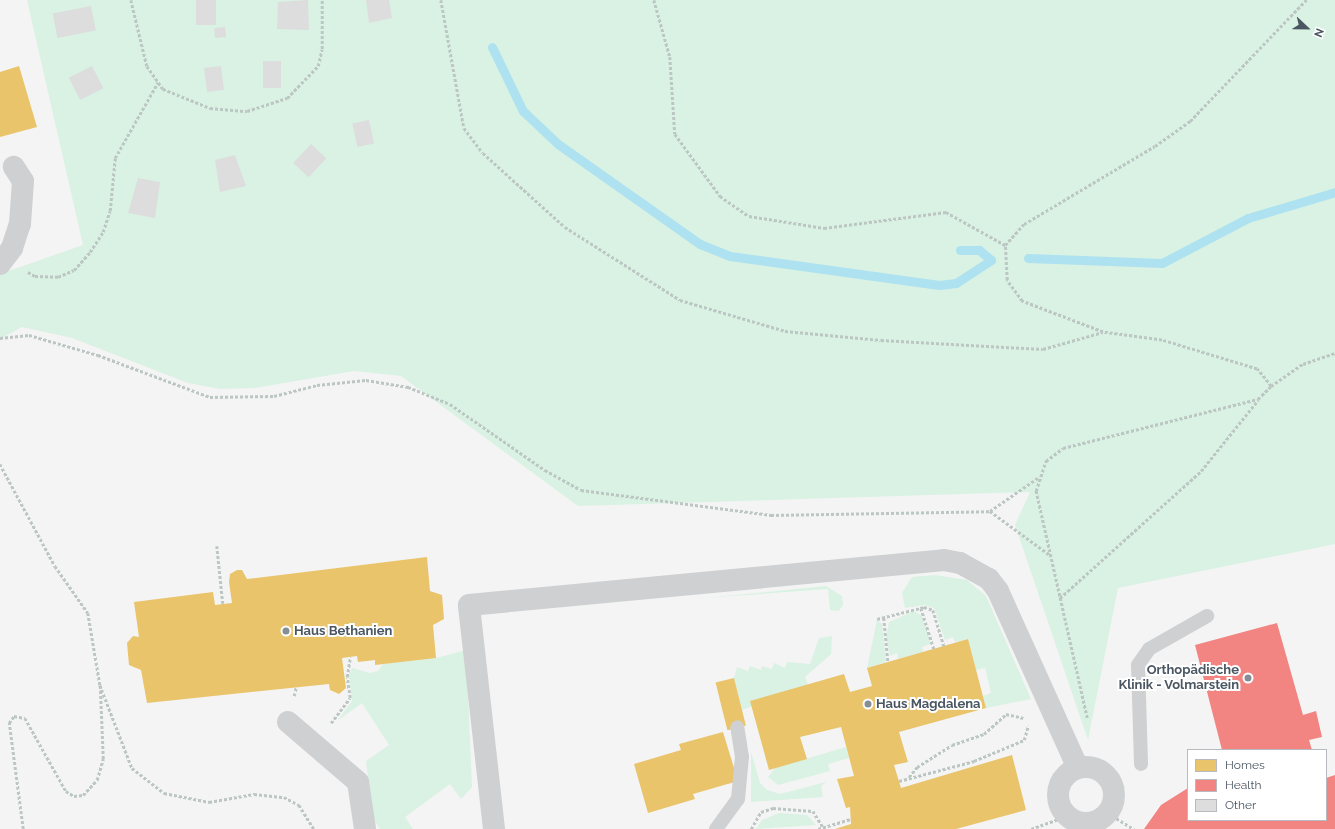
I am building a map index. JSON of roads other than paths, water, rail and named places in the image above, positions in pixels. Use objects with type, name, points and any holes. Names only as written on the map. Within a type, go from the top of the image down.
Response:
[{"type":"street","points":[[0,264],[12,248],[20,224],[23,181],[14,167]]},
{"type":"street","points":[[494,829],[469,605],[944,560],[960,563],[989,579],[998,591],[1078,768]]},
{"type":"street","points":[[288,722],[358,782],[365,829]]},
{"type":"street","points":[[1078,768],[1095,768],[1108,776],[1115,795],[1102,821],[1083,823],[1067,816],[1058,795],[1060,783],[1078,768]]},
{"type":"lane","points":[[1141,764],[1138,665],[1148,649],[1207,616]]},
{"type":"lane","points":[[716,829],[738,799],[742,757],[737,727]]},
{"type":"waterway","points":[[492,47],[523,111],[558,144],[700,244],[730,256],[939,285],[956,283],[991,260],[979,250],[960,250]]},
{"type":"waterway","points":[[1028,258],[1162,263],[1248,218],[1335,192]]},
{"type":"place","name":"Haus Bethanien","points":[[286,631]]},
{"type":"place","name":"Orthopädische Klinik - Volmarstein","points":[[1248,678]]},
{"type":"place","name":"Haus Magdalena","points":[[868,704]]}]
